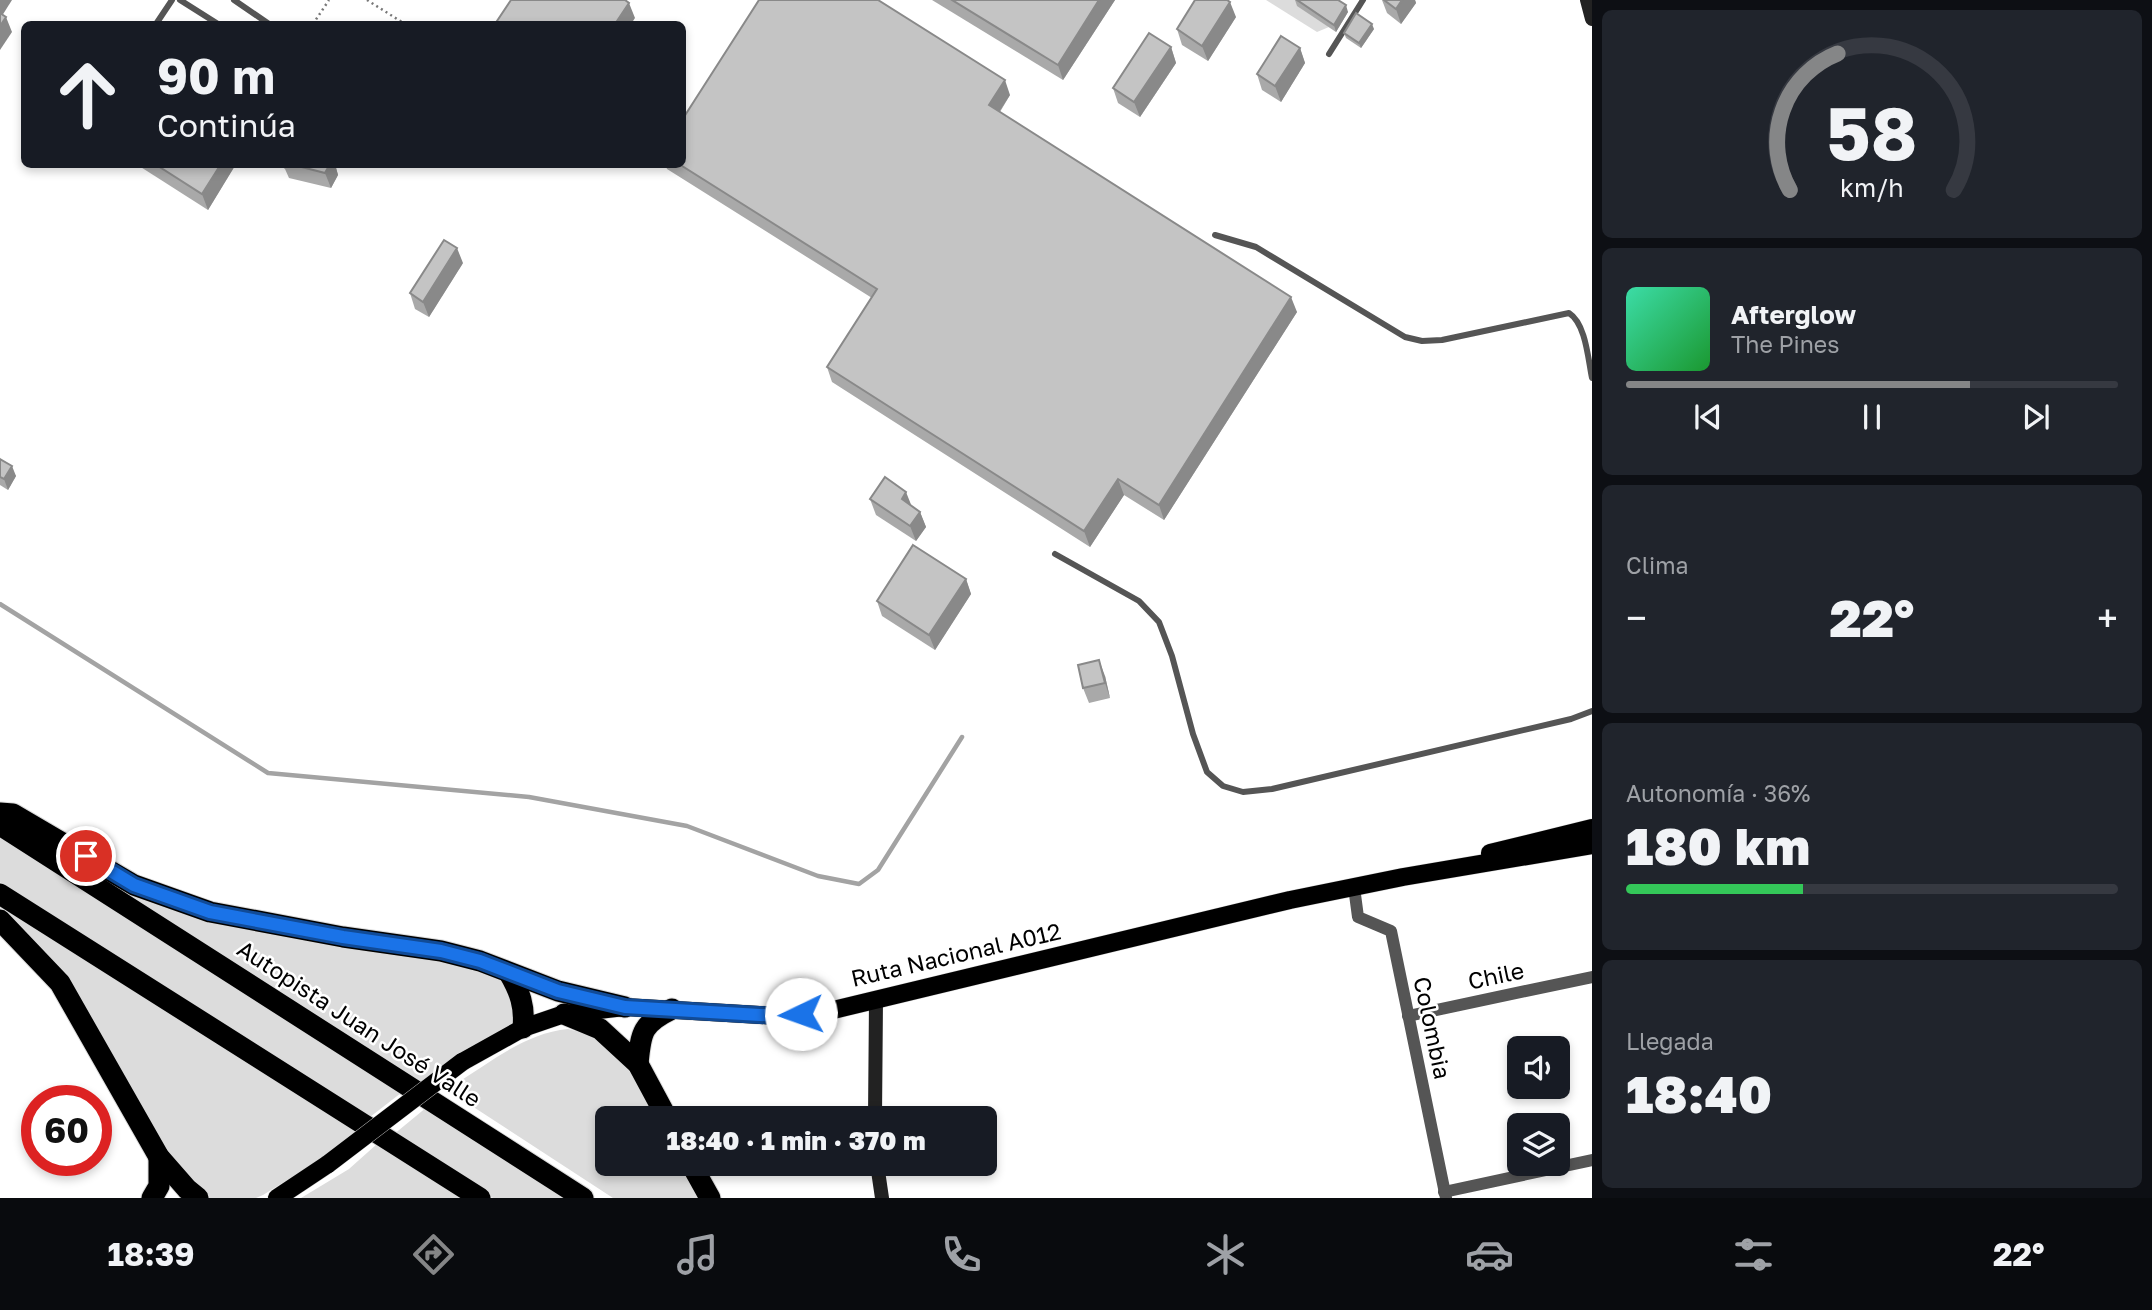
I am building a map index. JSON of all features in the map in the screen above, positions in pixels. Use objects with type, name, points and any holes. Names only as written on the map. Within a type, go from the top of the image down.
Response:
[{"type":"highway","points":[[0,813],[13,814],[134,885],[210,912],[343,937],[441,951],[480,961],[558,991],[625,1007]]},
{"type":"highway","name":"Autopista Juan José Valle","points":[[0,825],[583,1198]]},
{"type":"highway","points":[[0,894],[480,1198]]},
{"type":"highway","points":[[0,920],[60,983],[159,1157],[198,1198]]},
{"type":"highway","points":[[509,973],[520,992],[525,1012],[523,1028]]},
{"type":"highway","points":[[638,1064],[641,1034],[655,1017],[671,1009]]},
{"type":"highway","points":[[564,1014],[600,1029],[638,1064],[661,1106]]},
{"type":"highway","points":[[152,1198],[159,1185],[159,1157]]},
{"type":"highway","points":[[698,1176],[710,1198]]},
{"type":"main road","points":[[1587,0],[1592,19]]},
{"type":"main road","name":"Ruta Nacional A012","points":[[1402,877],[1592,828]]},
{"type":"main road","name":"Ruta Nacional A012","points":[[277,1198],[328,1164],[462,1062],[523,1028],[564,1014],[625,1007],[778,1016],[825,1012],[1290,900],[1402,877],[1592,845]]},
{"type":"main road","points":[[875,1106],[876,1000]]},
{"type":"main road","points":[[879,1176],[883,1198]]},
{"type":"street","name":"Colombia","points":[[1354,887],[1358,917],[1391,932],[1445,1195]]},
{"type":"street","name":"Chile","points":[[1408,1016],[1592,977]]},
{"type":"street","points":[[1445,1195],[1592,1160]]},
{"type":"lane","points":[[158,21],[172,0]]},
{"type":"lane","points":[[180,0],[213,21]]},
{"type":"lane","points":[[234,0],[265,21]]},
{"type":"lane","points":[[1329,54],[1363,0]]},
{"type":"lane","points":[[1215,235],[1256,247],[1405,337],[1422,341],[1442,340],[1569,313],[1575,317],[1580,328],[1592,379]]},
{"type":"lane","points":[[1055,554],[1139,601],[1159,622],[1207,772],[1223,786],[1243,792],[1272,789],[1571,719],[1592,711]]},
{"type":"path","points":[[315,21],[328,0]]},
{"type":"path","points":[[367,0],[400,21]]},
{"type":"shaded area","points":[[1266,0],[1301,0],[1329,27],[1317,32]]},
{"type":"shaded area","points":[[0,837],[401,1093],[370,1117],[0,882]]},
{"type":"shaded area","points":[[105,882],[460,964],[494,977],[507,988],[514,1008],[515,1023],[425,1084]]},
{"type":"shaded area","points":[[0,902],[356,1132],[326,1156],[263,1195],[256,1198],[208,1198],[179,1171],[0,912]]},
{"type":"shaded area","points":[[568,1029],[591,1035],[626,1065],[653,1106],[595,1106],[595,1176],[691,1176],[704,1198],[613,1198],[455,1095],[457,1083],[510,1049]]},
{"type":"shaded area","points":[[427,1107],[570,1198],[493,1198],[393,1135]]},
{"type":"shaded area","points":[[377,1144],[464,1198],[301,1198],[349,1169]]},
{"type":"building","points":[[511,0],[625,0],[629,3],[617,21],[497,21]]},
{"type":"building","points":[[759,0],[878,0],[1005,80],[989,105],[1291,297],[1159,505],[1118,479],[1084,531],[827,367],[877,289],[685,168],[686,114]]},
{"type":"building","points":[[952,0],[1099,0],[1058,65]]},
{"type":"building","points":[[1195,0],[1230,2],[1202,46],[1177,29]]},
{"type":"building","points":[[1297,0],[1338,0],[1346,5],[1334,25]]},
{"type":"building","points":[[1384,0],[1402,0],[1396,9]]},
{"type":"building","points":[[0,13],[6,17],[0,26]]},
{"type":"building","points":[[1356,13],[1372,24],[1359,43],[1344,33]]},
{"type":"building","points":[[1149,33],[1171,47],[1134,102],[1113,88]]},
{"type":"building","points":[[1281,36],[1300,48],[1275,86],[1257,74]]},
{"type":"building","points":[[161,168],[218,168],[202,194]]},
{"type":"building","points":[[306,168],[328,168],[325,173]]},
{"type":"building","points":[[444,240],[457,248],[423,302],[410,293]]},
{"type":"building","points":[[0,459],[12,466],[4,479],[0,477]]},
{"type":"building","points":[[885,477],[906,492],[902,499],[920,512],[910,526],[870,499]]},
{"type":"building","points":[[913,545],[966,579],[929,635],[877,601]]},
{"type":"building","points":[[1099,660],[1105,683],[1083,688],[1078,665]]},
{"type":"waterway","points":[[0,604],[268,773],[529,797],[687,826],[818,876],[859,884],[878,870],[962,737]]},
{"type":"route","points":[[86,856],[134,885],[210,912],[343,937],[441,951],[480,961],[558,991],[625,1007],[778,1016],[801,1014]]}]
